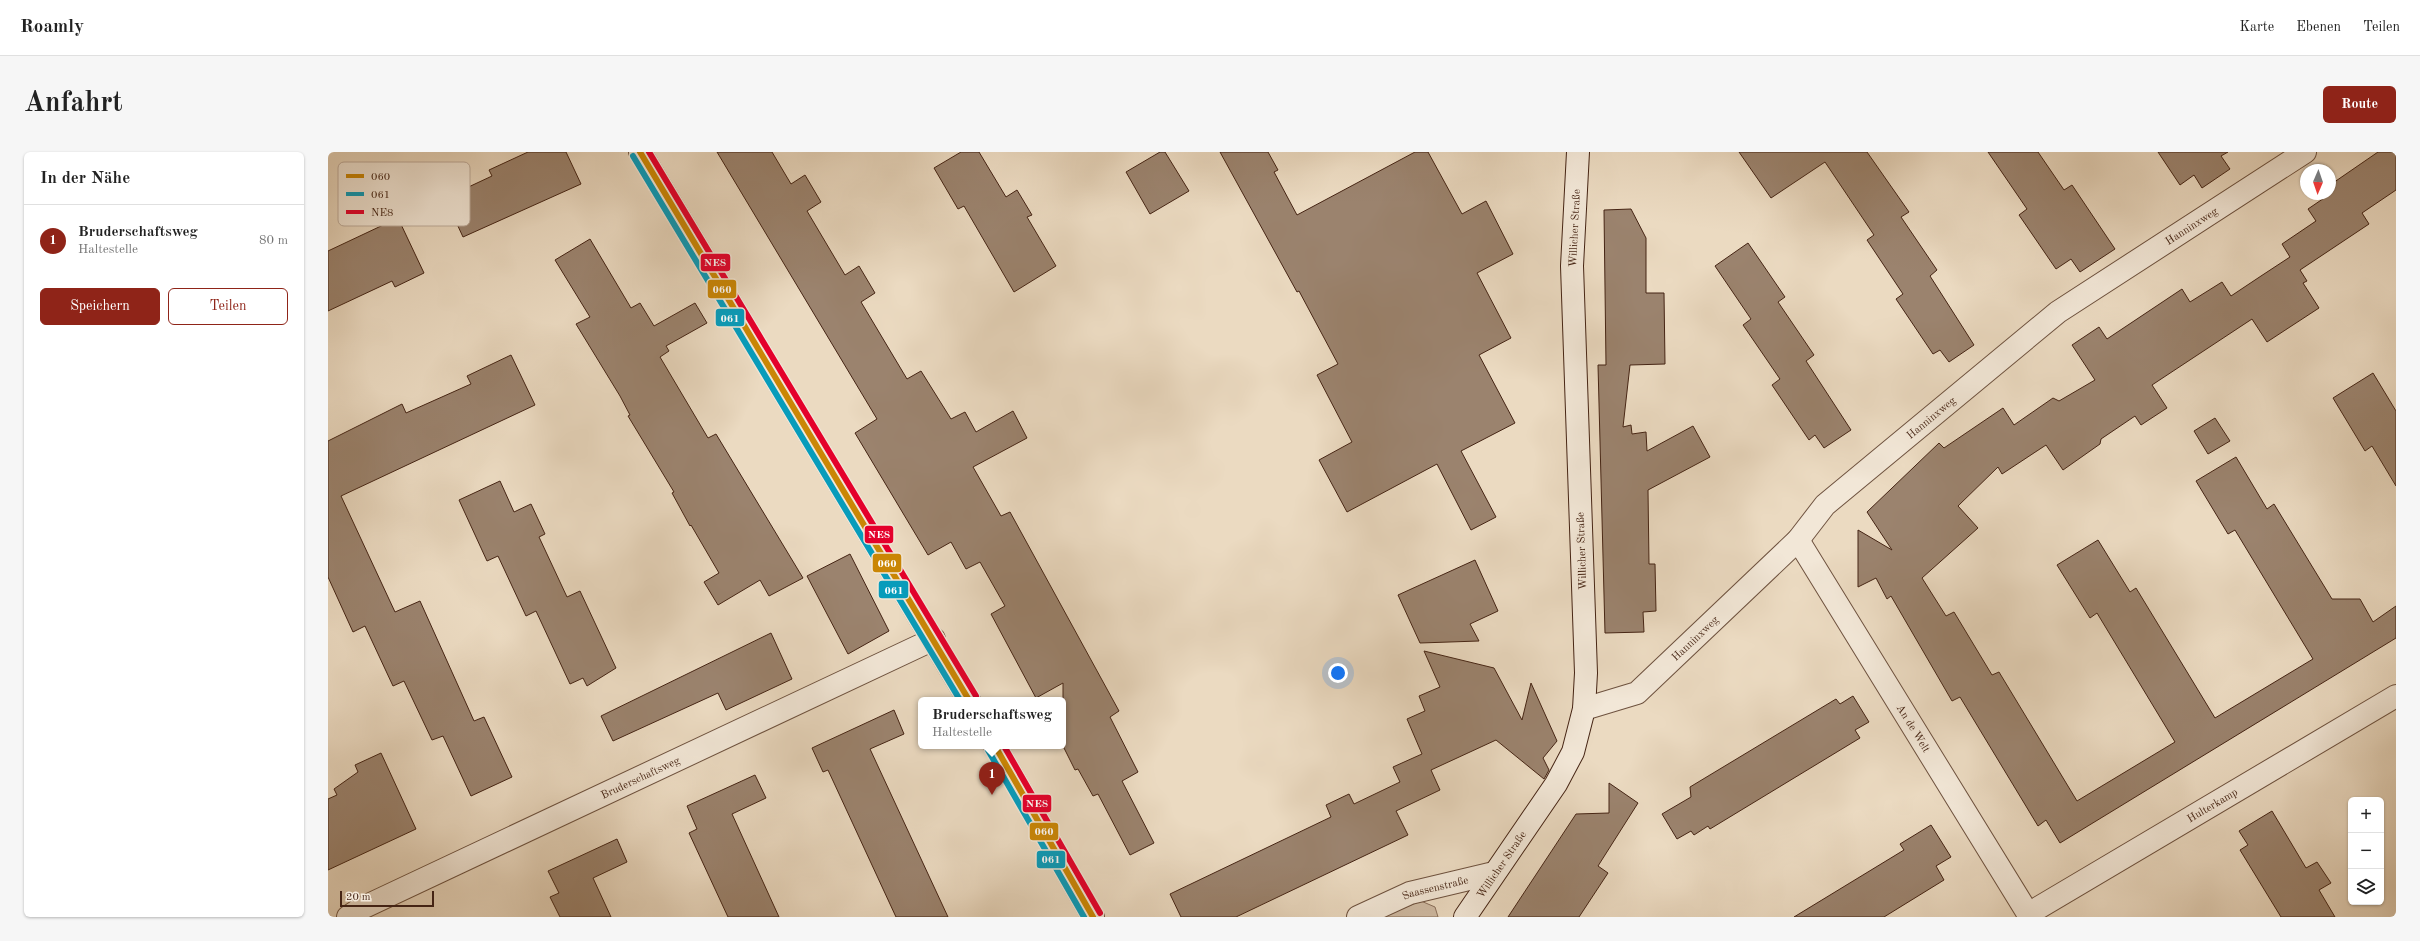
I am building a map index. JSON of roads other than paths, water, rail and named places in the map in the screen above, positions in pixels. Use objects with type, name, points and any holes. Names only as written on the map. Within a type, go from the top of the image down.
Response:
[{"type":"street","points":[[640,152],[934,638],[967,697]]},
{"type":"street","name":"Willicher Straße","points":[[1465,917],[1556,784],[1573,752],[1584,709],[1586,673],[1572,266],[1578,152]]},
{"type":"street","name":"Hanninxweg","points":[[1584,709],[1637,694],[1798,540],[1826,505],[2058,312],[2305,152]]},
{"type":"street","name":"An de Welt","points":[[1798,540],[2029,916]]},
{"type":"street","name":"Bruderschaftsweg","points":[[348,917],[360,909],[934,638]]},
{"type":"street","name":"Hulterkamp","points":[[2029,916],[2396,696]]},
{"type":"street","points":[[997,749],[1093,917]]},
{"type":"street","name":"Saassenstraße","points":[[1358,917],[1410,893],[1494,873]]},
{"type":"place","name":"Bruderschaftsweg","points":[[992,795]]}]
